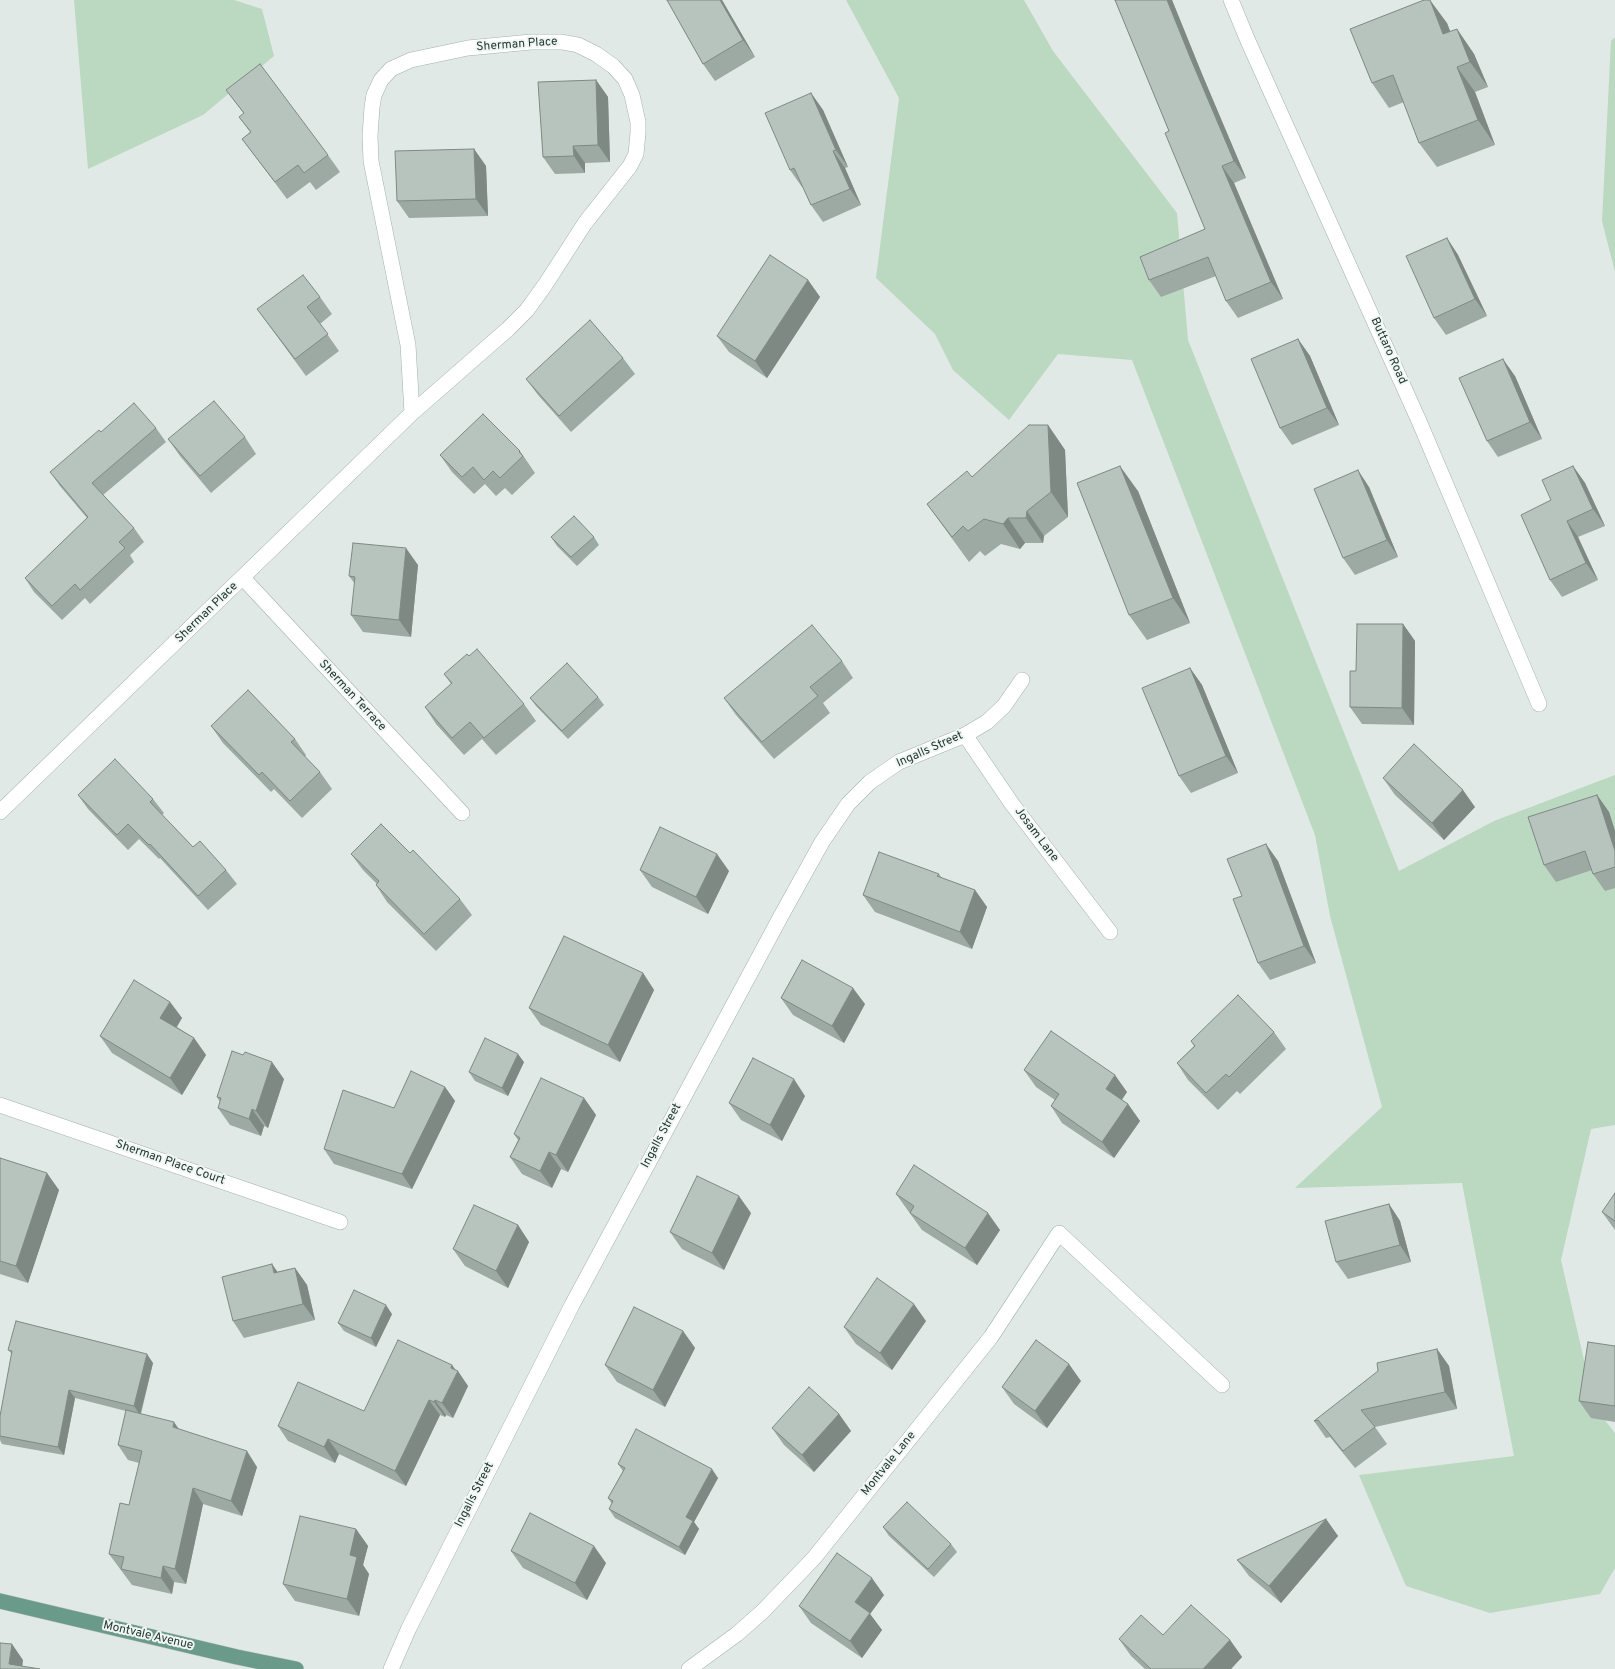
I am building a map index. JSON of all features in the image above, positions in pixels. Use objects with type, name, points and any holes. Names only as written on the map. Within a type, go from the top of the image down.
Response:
[{"type":"main road","name":"Montvale Avenue","points":[[0,1601],[237,1663],[296,1669]]},
{"type":"street","name":"Buttaro Road","points":[[1231,0],[1419,421],[1539,704]]},
{"type":"street","name":"Sherman Place","points":[[0,812],[412,413],[527,310],[585,223],[627,170],[633,160],[637,144],[638,122],[632,95],[625,79],[613,66],[596,54],[578,45],[562,42],[531,42],[468,48],[436,54],[411,60],[392,69],[381,80],[377,88],[372,107],[370,136],[372,160],[408,345],[412,413]]},
{"type":"street","name":"Sherman Terrace","points":[[243,578],[462,814]]},
{"type":"street","name":"Ingalls Street","points":[[391,1669],[409,1628],[572,1304],[780,916],[822,842],[848,804],[884,770],[915,754],[965,734],[987,722],[1004,706],[1022,680]]},
{"type":"street","name":"Josam Lane","points":[[965,734],[1012,804],[1110,932]]},
{"type":"street","name":"Sherman Place Court","points":[[0,1105],[340,1222]]},
{"type":"street","name":"Montvale Lane","points":[[689,1669],[737,1634],[762,1612],[814,1558],[991,1338],[1058,1233],[1222,1386]]},
{"type":"green space","points":[[74,0],[234,0],[262,9],[274,56],[203,115],[88,169]]},
{"type":"green space","points":[[846,0],[1024,0],[1053,51],[1177,213],[1188,340],[1399,871],[1494,821],[1615,775],[1615,1125],[1591,1129],[1561,1260],[1595,1408],[1615,1433],[1615,1568],[1600,1594],[1490,1613],[1406,1586],[1359,1475],[1514,1456],[1462,1183],[1295,1188],[1382,1107],[1330,916],[1315,835],[1132,360],[1058,354],[1009,420],[953,370],[935,334],[876,278],[899,98]]},
{"type":"green space","points":[[1615,37],[1615,272],[1602,221],[1611,41]]},
{"type":"building","points":[[667,0],[720,0],[743,40],[703,64]]},
{"type":"building","points":[[1115,0],[1167,0],[1234,161],[1222,166],[1271,282],[1226,301],[1208,257],[1149,280],[1140,257],[1205,229],[1165,133],[1169,131]]},
{"type":"building","points":[[1424,0],[1430,0],[1443,34],[1457,29],[1470,62],[1457,67],[1478,120],[1419,143],[1393,75],[1372,83],[1350,29]]},
{"type":"building","points":[[260,64],[328,155],[304,173],[298,165],[275,182],[242,139],[251,132],[239,117],[244,113],[226,90]]},
{"type":"building","points":[[596,80],[598,145],[573,146],[574,156],[543,157],[538,82]]},
{"type":"building","points":[[811,93],[836,150],[833,151],[850,189],[811,205],[794,168],[790,170],[765,113]]},
{"type":"building","points":[[474,149],[476,199],[397,201],[395,151]]},
{"type":"building","points":[[1447,238],[1475,299],[1434,318],[1406,256]]},
{"type":"building","points":[[770,255],[808,280],[755,361],[717,336]]},
{"type":"building","points":[[303,275],[320,297],[307,307],[328,334],[295,359],[257,309]]},
{"type":"building","points":[[590,320],[623,358],[559,416],[526,379]]},
{"type":"building","points":[[1298,339],[1327,408],[1280,428],[1251,359]]},
{"type":"building","points":[[1503,359],[1530,422],[1487,441],[1459,378]]},
{"type":"building","points":[[214,401],[245,437],[200,476],[168,439]]},
{"type":"building","points":[[134,403],[156,428],[92,483],[134,528],[119,542],[125,548],[80,590],[75,584],[52,606],[25,578],[88,517],[50,472]]},
{"type":"building","points":[[483,414],[523,456],[500,478],[493,471],[484,480],[473,467],[462,477],[440,455]]},
{"type":"building","points":[[1029,425],[1048,425],[1051,492],[1027,511],[1026,518],[1008,518],[1003,524],[984,519],[968,531],[963,526],[952,537],[927,504],[967,471],[972,477]]},
{"type":"building","points":[[1120,466],[1173,598],[1129,615],[1077,483]]},
{"type":"building","points":[[1573,466],[1593,509],[1567,521],[1586,563],[1550,580],[1521,515],[1551,500],[1542,480]]},
{"type":"building","points":[[1358,470],[1387,540],[1343,558],[1314,489]]},
{"type":"building","points":[[574,516],[594,537],[571,557],[551,537]]},
{"type":"building","points":[[353,543],[406,548],[399,620],[351,615],[355,577],[349,576]]},
{"type":"building","points":[[1357,624],[1403,624],[1402,708],[1350,707],[1350,671],[1356,671]]},
{"type":"building","points":[[812,625],[842,661],[810,687],[818,696],[762,742],[724,698]]},
{"type":"building","points":[[477,649],[524,704],[484,738],[470,722],[452,738],[425,707],[452,683],[444,674],[467,654],[469,656]]},
{"type":"building","points":[[567,663],[598,697],[562,731],[530,698]]},
{"type":"building","points":[[1190,668],[1226,756],[1179,776],[1142,688]]},
{"type":"building","points":[[248,690],[295,739],[291,742],[320,772],[290,801],[262,772],[259,775],[211,726]]},
{"type":"building","points":[[1414,744],[1463,790],[1432,823],[1383,778]]},
{"type":"building","points":[[115,759],[153,799],[150,802],[193,847],[200,841],[226,870],[198,896],[150,844],[128,824],[117,835],[78,795]]},
{"type":"building","points":[[1597,795],[1615,851],[1615,867],[1593,874],[1585,851],[1544,865],[1528,817]]},
{"type":"building","points":[[381,824],[410,853],[413,850],[460,899],[424,934],[376,885],[379,881],[351,854]]},
{"type":"building","points":[[660,827],[717,854],[696,897],[640,870]]},
{"type":"building","points":[[1266,844],[1304,946],[1258,963],[1233,899],[1242,896],[1227,859]]},
{"type":"building","points":[[879,852],[939,874],[937,876],[975,890],[960,932],[863,895]]},
{"type":"building","points":[[564,936],[643,973],[608,1045],[529,1008]]},
{"type":"building","points":[[802,960],[853,988],[832,1026],[781,998]]},
{"type":"building","points":[[134,980],[170,1002],[160,1018],[194,1038],[170,1078],[100,1036]]},
{"type":"building","points":[[1238,995],[1274,1032],[1229,1077],[1226,1074],[1206,1093],[1177,1063],[1195,1046],[1191,1041]]},
{"type":"building","points":[[1051,1031],[1115,1075],[1106,1089],[1128,1104],[1102,1142],[1051,1106],[1059,1094],[1024,1070]]},
{"type":"building","points":[[485,1038],[518,1054],[502,1088],[469,1072]]},
{"type":"building","points":[[232,1051],[243,1055],[245,1052],[272,1062],[256,1111],[252,1109],[249,1119],[218,1108],[221,1098],[217,1097]]},
{"type":"building","points":[[753,1058],[794,1079],[770,1125],[729,1103]]},
{"type":"building","points":[[411,1071],[445,1087],[402,1174],[324,1149],[343,1090],[394,1108]]},
{"type":"building","points":[[541,1078],[584,1098],[556,1155],[549,1152],[540,1171],[510,1157],[520,1138],[514,1134]]},
{"type":"building","points":[[0,1158],[47,1173],[16,1266],[0,1261]]},
{"type":"building","points":[[914,1165],[988,1213],[965,1248],[910,1213],[914,1206],[896,1194]]},
{"type":"building","points":[[697,1176],[739,1196],[712,1253],[670,1232]]},
{"type":"building","points":[[1615,1193],[1615,1221],[1602,1212]]},
{"type":"building","points":[[1389,1204],[1400,1245],[1336,1262],[1325,1221]]},
{"type":"building","points":[[474,1205],[518,1225],[496,1271],[453,1249]]},
{"type":"building","points":[[272,1264],[274,1273],[295,1268],[303,1304],[233,1321],[222,1277]]},
{"type":"building","points":[[877,1278],[914,1304],[880,1353],[844,1327]]},
{"type":"building","points":[[354,1290],[386,1305],[371,1338],[338,1323]]},
{"type":"building","points":[[634,1307],[683,1331],[653,1390],[605,1365]]},
{"type":"building","points":[[16,1321],[147,1354],[134,1406],[69,1390],[58,1447],[0,1436],[0,1416],[12,1351],[8,1350]]},
{"type":"building","points":[[398,1340],[452,1365],[451,1368],[458,1371],[442,1403],[429,1400],[395,1471],[328,1439],[324,1447],[278,1426],[298,1382],[364,1411]]},
{"type":"building","points":[[1036,1340],[1069,1364],[1035,1411],[1002,1387]]},
{"type":"building","points":[[1588,1342],[1615,1346],[1615,1406],[1579,1401]]},
{"type":"building","points":[[1437,1349],[1445,1392],[1361,1410],[1375,1427],[1343,1451],[1318,1420],[1314,1421],[1378,1371],[1377,1363]]},
{"type":"building","points":[[809,1387],[839,1414],[802,1455],[772,1428]]},
{"type":"building","points":[[126,1410],[174,1422],[173,1427],[247,1451],[231,1501],[193,1488],[175,1569],[163,1566],[161,1578],[121,1569],[124,1557],[109,1554],[120,1503],[129,1505],[142,1451],[118,1445]]},
{"type":"building","points":[[636,1429],[712,1469],[686,1517],[693,1521],[679,1547],[609,1509],[613,1501],[608,1498],[625,1468],[618,1464]]},
{"type":"building","points":[[907,1502],[951,1544],[928,1569],[883,1527]]},
{"type":"building","points":[[530,1513],[594,1546],[575,1583],[511,1551]]},
{"type":"building","points":[[300,1516],[356,1529],[350,1555],[357,1557],[347,1599],[283,1584]]},
{"type":"building","points":[[1326,1519],[1269,1586],[1237,1560]]},
{"type":"building","points":[[837,1553],[872,1578],[855,1602],[870,1613],[850,1641],[799,1606]]},
{"type":"building","points":[[1191,1605],[1230,1640],[1203,1669],[1151,1669],[1119,1639],[1141,1615],[1163,1635]]},
{"type":"building","points":[[0,1643],[12,1644],[9,1664],[40,1669],[0,1669]]}]
